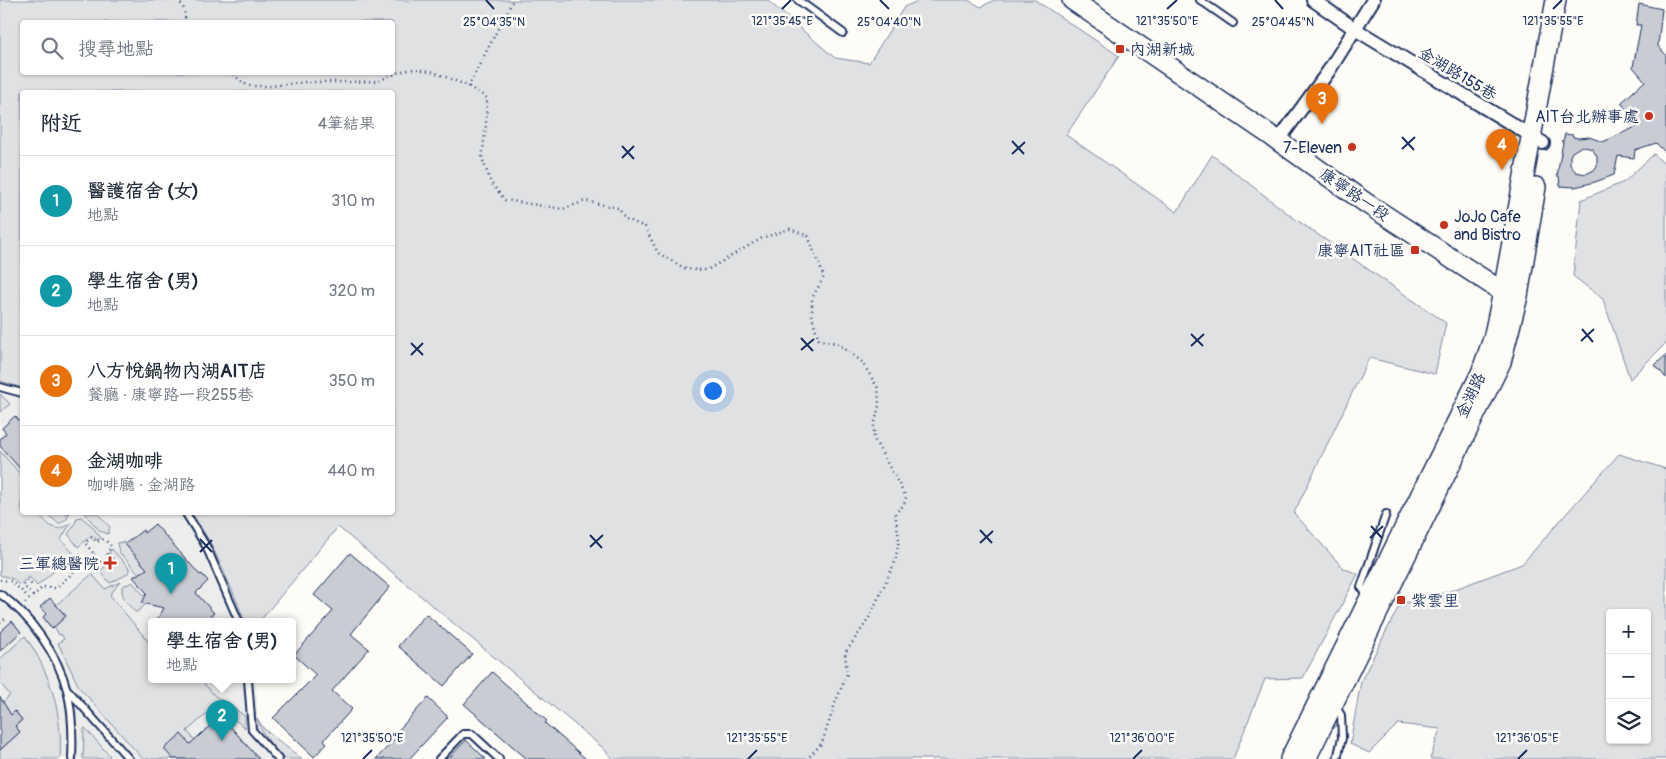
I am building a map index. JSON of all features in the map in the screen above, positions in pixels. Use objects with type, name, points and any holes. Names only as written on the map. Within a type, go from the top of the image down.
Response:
[{"type":"main road","name":"金湖路","points":[[1290,759],[1327,700],[1501,362],[1537,140],[1556,0]]},
{"type":"main road","name":"金湖路","points":[[1537,140],[1568,0]]},
{"type":"main road","name":"康寧路一段","points":[[1074,1],[1366,203],[1511,294]]},
{"type":"main road","name":"金湖路","points":[[1306,759],[1327,700],[1371,597],[1481,373],[1511,294]]},
{"type":"street","name":"金湖路155巷","points":[[1313,0],[1356,30],[1537,140]]},
{"type":"street","points":[[1278,141],[1328,72],[1373,0]]},
{"type":"lane","points":[[798,0],[843,33]]},
{"type":"lane","points":[[1200,0],[1233,23]]},
{"type":"lane","points":[[0,387],[20,392]]},
{"type":"lane","points":[[1371,597],[1361,587],[1386,514]]},
{"type":"lane","points":[[187,515],[206,546],[237,618]]},
{"type":"lane","points":[[0,594],[25,617],[43,639],[57,666],[67,689],[71,714],[72,759]]},
{"type":"lane","points":[[248,683],[252,730],[278,759]]},
{"type":"lane","points":[[67,689],[127,758]]},
{"type":"lane","points":[[1327,700],[1342,716],[1342,738],[1336,759]]},
{"type":"lane","points":[[439,759],[462,734],[472,734],[499,759]]},
{"type":"path","points":[[177,0],[182,6],[186,20]]},
{"type":"path","points":[[468,87],[513,0]]},
{"type":"path","points":[[395,74],[412,69],[431,71],[468,87],[487,98],[482,158],[492,183],[505,200],[563,209],[585,202],[618,208],[626,219],[645,228],[658,254],[686,268],[707,270],[762,238],[790,229],[808,236],[824,277],[812,298],[812,317],[819,340],[837,343],[862,362],[878,388],[880,406],[874,426],[874,439],[906,497],[904,505],[894,513],[899,539],[895,562],[868,620],[845,653],[847,674],[822,743],[807,759]]},
{"type":"path","points":[[233,75],[248,86],[378,80],[391,75]]},
{"type":"path","points":[[92,537],[96,542],[104,539],[111,546],[107,554],[111,558],[104,565],[94,554],[85,543],[92,537]]},
{"type":"path","points":[[25,603],[43,587],[56,588],[94,554]]},
{"type":"path","points":[[0,580],[11,581],[26,595]]},
{"type":"path","points":[[33,596],[23,585],[28,581],[34,587]]},
{"type":"path","points":[[0,623],[7,617]]},
{"type":"shaded area","points":[[0,0],[767,0],[835,58],[869,63],[904,7],[920,0],[968,0],[981,7],[994,0],[1035,0],[1119,56],[1066,135],[1177,212],[1212,155],[1291,216],[1446,323],[1435,374],[1369,358],[1294,513],[1343,568],[1358,574],[1303,678],[1265,679],[1233,759],[613,759],[603,748],[338,527],[262,618],[243,618],[211,544],[193,515],[395,515],[395,90],[20,90],[20,387],[0,381]]},
{"type":"shaded area","points":[[1654,154],[1666,166],[1666,343],[1630,379],[1603,299],[1573,276],[1581,200],[1624,182]]},
{"type":"shaded area","name":"三軍總醫院","points":[[0,381],[20,387],[20,515],[193,515],[211,543],[243,618],[148,618],[148,683],[255,683],[257,719],[264,729],[302,759],[0,759]]},
{"type":"shaded area","points":[[0,394],[10,404],[0,412]]},
{"type":"shaded area","points":[[0,451],[20,474],[20,515],[40,515],[49,525],[56,528],[65,527],[71,523],[61,539],[74,554],[37,586],[29,577],[19,585],[13,579],[0,575]]},
{"type":"shaded area","points":[[1619,454],[1666,469],[1666,759],[1430,759],[1440,729],[1398,724],[1369,753],[1350,744],[1361,681],[1400,604],[1447,592],[1522,564]]},
{"type":"shaded area","points":[[48,515],[68,515],[68,518],[59,524]]},
{"type":"shaded area","points":[[86,515],[99,515],[110,527],[108,534],[100,531]]},
{"type":"shaded area","points":[[81,517],[91,525],[101,538],[97,540],[92,535],[78,547],[68,534],[77,518]]},
{"type":"shaded area","points":[[123,542],[149,571],[139,574],[119,552],[117,543]]},
{"type":"shaded area","points":[[112,549],[129,568],[129,572],[110,583],[100,571],[113,559],[109,553]]},
{"type":"shaded area","points":[[92,574],[105,589],[120,582],[110,595],[148,641],[148,683],[204,683],[214,695],[245,716],[245,728],[217,705],[187,731],[201,747],[188,759],[143,759],[79,687],[58,643],[64,639],[61,634],[59,635],[52,622],[56,625],[66,616],[56,605]]},
{"type":"shaded area","points":[[132,582],[146,597],[146,604],[137,612],[126,601],[122,591],[122,587]]},
{"type":"shaded area","points":[[25,636],[42,665],[53,695],[59,726],[60,759],[0,759],[0,750],[20,732],[15,726],[22,720],[15,711],[8,718],[0,705],[10,695],[0,683],[0,659]]},
{"type":"shaded area","points":[[257,718],[264,729],[302,759],[284,759],[264,735]]},
{"type":"shaded area","points":[[85,728],[110,756],[106,759],[83,759]]},
{"type":"building","points":[[1639,4],[1662,9],[1658,46],[1666,55],[1666,153],[1656,143],[1635,150],[1634,158],[1618,156],[1614,175],[1575,187],[1560,186],[1559,176],[1557,176],[1563,142],[1561,141],[1563,141],[1565,134],[1578,138],[1589,137],[1603,142],[1640,125],[1621,103],[1645,81],[1633,67],[1641,25],[1636,25]],"holes":[[[1582,146],[1592,149],[1597,156],[1597,166],[1586,174],[1576,172],[1570,165],[1572,152]]]},
{"type":"building","points":[[1666,355],[1666,378],[1655,365]]},
{"type":"building","points":[[15,416],[20,422],[20,469],[0,446],[0,439],[6,433],[2,428]]},
{"type":"building","points":[[155,524],[200,575],[202,574],[208,581],[196,593],[214,613],[208,618],[158,618],[164,608],[142,603],[147,593],[133,577],[147,569],[125,544],[143,530],[144,533]]},
{"type":"building","points":[[350,553],[390,587],[351,634],[369,649],[332,691],[352,709],[324,740],[327,743],[314,757],[273,718],[316,675],[296,657],[296,653],[333,611],[314,595]]},
{"type":"building","points":[[50,598],[66,616],[52,629],[43,617],[46,614],[40,607]]},
{"type":"building","points":[[426,614],[472,654],[444,686],[398,646]]},
{"type":"building","points":[[12,621],[21,632],[0,651],[0,632]]},
{"type":"building","points":[[492,672],[586,759],[527,759],[464,704]]},
{"type":"building","points":[[0,697],[11,715],[15,711],[22,720],[15,726],[20,732],[0,750]]},
{"type":"building","points":[[428,698],[448,717],[409,759],[376,759],[395,739],[392,737]]},
{"type":"building","points":[[221,716],[259,759],[173,759],[164,749],[181,734],[190,744]]},
{"type":"building","points":[[466,740],[486,759],[448,759]]},
{"type":"place","name":"內湖新城","points":[[1120,49]]},
{"type":"place","name":"AIT台北辦事處","points":[[1649,116]]},
{"type":"place","name":"八方悅鍋物內湖AIT店","points":[[1322,124]]},
{"type":"place","name":"7-Eleven","points":[[1352,147]]},
{"type":"place","name":"金湖咖啡","points":[[1502,170]]},
{"type":"place","name":"JoJo Cafe and Bistro","points":[[1444,225]]},
{"type":"place","name":"康寧AIT社區","points":[[1415,250]]},
{"type":"place","name":"三軍總醫院","points":[[110,563]]},
{"type":"place","name":"醫護宿舍 (女)","points":[[171,594]]},
{"type":"place","name":"紫雲里","points":[[1401,600]]},
{"type":"place","name":"學生宿舍 (男)","points":[[222,741]]}]
